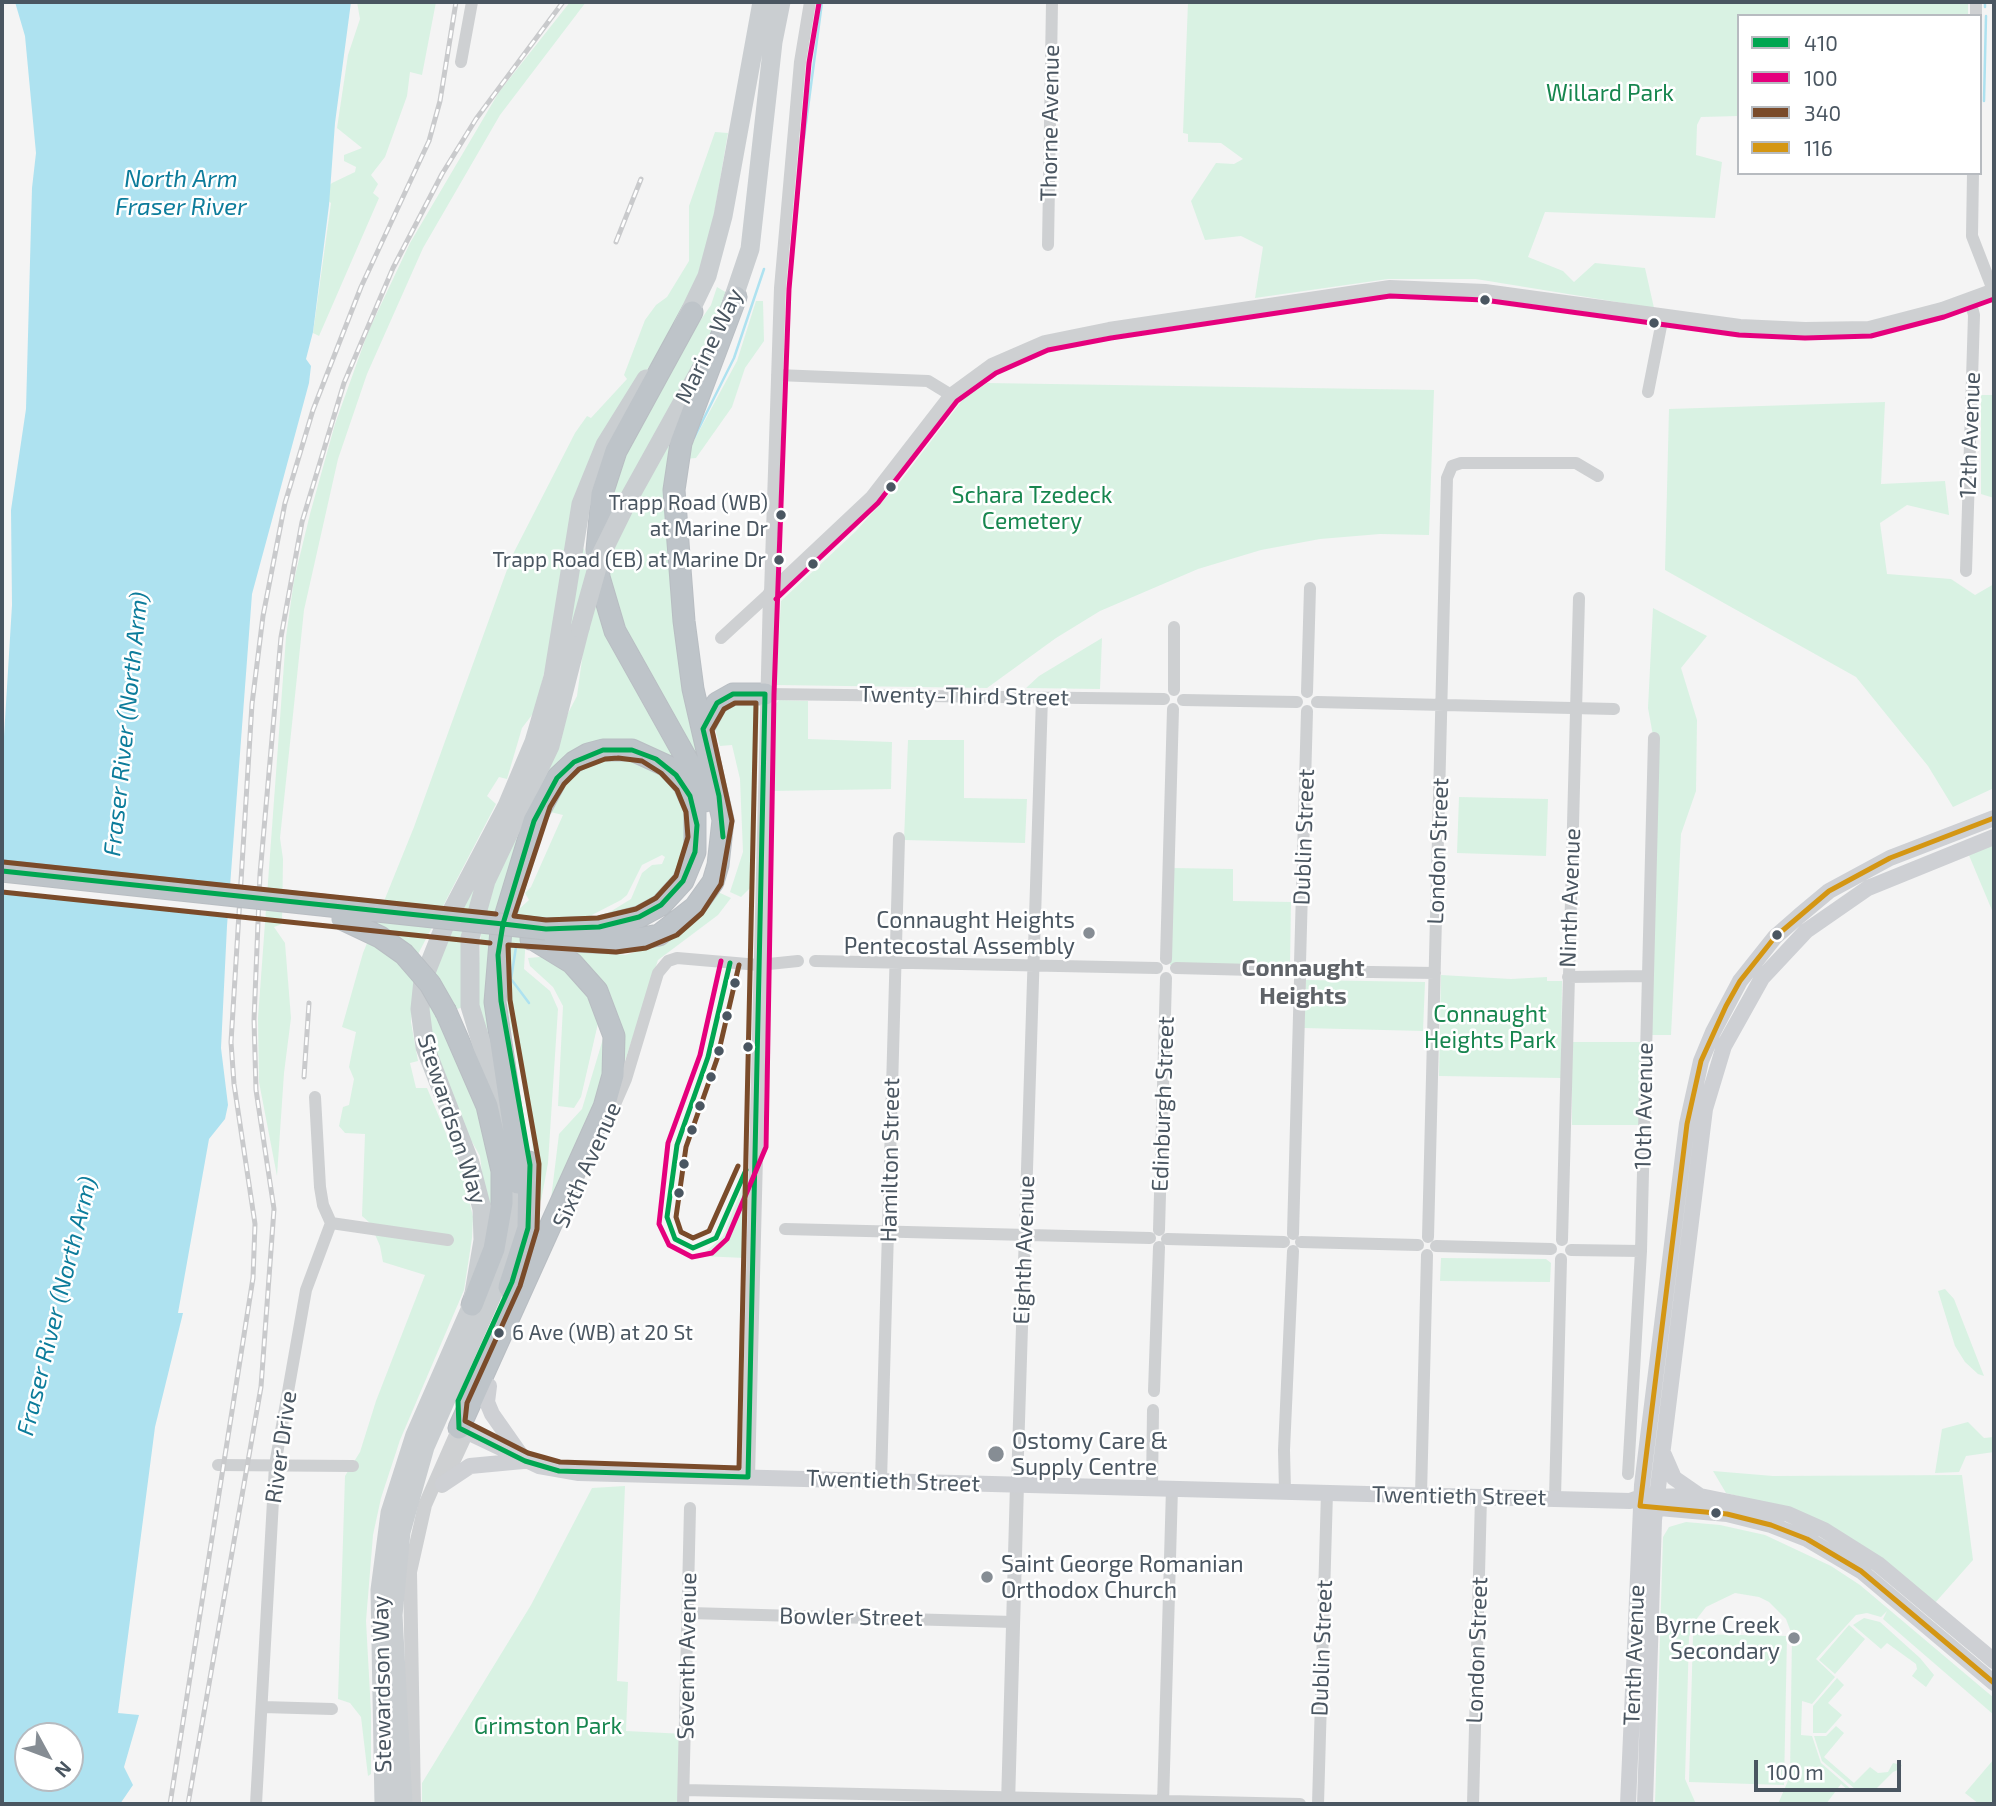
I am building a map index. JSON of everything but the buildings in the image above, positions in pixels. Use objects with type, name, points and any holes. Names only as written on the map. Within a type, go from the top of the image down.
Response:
[{"type":"highway","points":[[2,883],[342,919],[616,943],[645,939],[672,928],[705,895],[718,866],[723,820],[693,689],[684,621],[674,490],[681,443],[736,297]]},
{"type":"highway","points":[[2,871],[541,937],[617,934],[654,925],[676,910],[695,888],[710,845],[709,814],[698,781],[612,624],[599,577],[597,550],[602,494],[616,450],[692,312]]},
{"type":"highway","points":[[703,729],[717,703],[733,694],[765,694]]},
{"type":"highway","points":[[518,1183],[515,1137],[495,1002],[504,919],[534,821],[557,778],[574,762],[603,750],[632,750],[656,759],[684,785],[695,810],[695,852],[683,881],[661,905],[639,917],[541,937]]},
{"type":"highway","points":[[342,919],[380,937],[404,954],[430,984],[446,1012],[487,1106],[502,1171],[502,1203],[494,1249],[472,1305]]},
{"type":"highway","points":[[463,1431],[604,1107],[613,1075],[614,1035],[597,990],[572,963],[541,937]]},
{"type":"highway","points":[[463,1431],[456,1412],[458,1401],[512,1282],[524,1245],[530,1210],[530,1165],[500,1001],[498,955]]},
{"type":"main road","name":"Marine Way","points":[[564,612],[578,516],[594,465],[617,424],[692,312],[707,276],[723,216],[762,2]]},
{"type":"main road","name":"Marine Way","points":[[580,628],[600,557],[628,500],[713,346],[736,297],[750,249],[773,43],[781,2]]},
{"type":"main road","name":"Stewardson Way","points":[[384,1804],[380,1590],[390,1513],[415,1435],[472,1305],[481,1261],[482,1209],[470,1163],[425,1047],[420,1009],[423,980],[453,905],[523,771],[553,677],[564,612]]},
{"type":"main road","name":"Stewardson Way","points":[[403,1804],[393,1615],[401,1532],[425,1447],[501,1275],[517,1214],[518,1183],[506,1124],[470,1006],[468,949],[479,900],[550,746],[580,628]]},
{"type":"main road","points":[[1644,1502],[1693,1093],[1713,1032],[1740,981],[1775,937],[1829,891],[1890,858],[1994,818]]},
{"type":"main road","points":[[1644,1502],[1663,1454],[1711,1083],[1724,1046],[1749,997],[1794,941],[1837,907],[1868,888],[1994,837]]},
{"type":"main road","points":[[1794,941],[1798,916]]},
{"type":"main road","points":[[443,1484],[470,1466],[525,1461],[492,1414],[487,1402],[488,1385]]},
{"type":"main road","name":"Twentieth Street","points":[[463,1431],[525,1461],[559,1471],[579,1473],[1644,1502]]},
{"type":"main road","points":[[1663,1454],[1674,1478],[1700,1496]]},
{"type":"main road","points":[[1644,1502],[1700,1496],[1788,1514],[1825,1530],[1878,1564],[1994,1661]]},
{"type":"main road","points":[[1644,1502],[1727,1514],[1771,1525],[1807,1539],[1861,1571],[1994,1683]]},
{"type":"main road","name":"Tenth Avenue","points":[[1628,1804],[1644,1502]]},
{"type":"main road","name":"Tenth Avenue","points":[[1644,1502],[1645,1804]]},
{"type":"street","points":[[461,62],[472,2]]},
{"type":"street","points":[[748,1477],[765,694],[779,288],[800,62],[810,2]]},
{"type":"street","name":"Thorne Avenue","points":[[1048,245],[1052,2]]},
{"type":"street","points":[[721,638],[872,497],[951,395],[999,361],[1045,342],[1390,287],[1485,291],[1740,326],[1869,328],[1970,300],[1994,290],[1972,236],[1973,175]]},
{"type":"street","name":"12th Avenue","points":[[1966,571],[1974,315],[1970,300]]},
{"type":"street","points":[[1648,392],[1663,316]]},
{"type":"street","points":[[777,375],[928,381],[951,395]]},
{"type":"street","name":"London Street","points":[[1421,1495],[1447,478],[1452,466],[1461,463],[1576,463],[1598,476]]},
{"type":"street","points":[[1307,705],[1313,694],[1307,692],[1310,588]]},
{"type":"street","name":"Ninth Avenue","points":[[1561,1246],[1579,598]]},
{"type":"street","points":[[1173,703],[1165,693],[1174,690],[1174,627]]},
{"type":"street","name":"Twenty-Third Street","points":[[765,694],[1614,709]]},
{"type":"street","name":"Eighth Avenue","points":[[1009,1801],[1042,697]]},
{"type":"street","name":"Edinburgh Street","points":[[1154,1391],[1173,703]]},
{"type":"street","name":"Dublin Street","points":[[1285,1491],[1307,705]]},
{"type":"street","name":"10th Avenue","points":[[1628,1474],[1641,1251],[1654,738]]},
{"type":"street","name":"Hamilton Street","points":[[881,1481],[899,838]]},
{"type":"street","name":"Sixth Avenue","points":[[424,1518],[425,1505],[433,1483],[488,1385],[626,1079],[658,973],[668,961],[677,958],[759,965]]},
{"type":"street","points":[[759,965],[798,961]]},
{"type":"street","points":[[815,961],[1435,973]]},
{"type":"street","points":[[1568,977],[1648,976]]},
{"type":"street","points":[[315,1097],[320,1188],[323,1205],[331,1223],[448,1240]]},
{"type":"street","name":"River Drive","points":[[256,1804],[275,1465],[306,1290],[331,1223]]},
{"type":"street","points":[[785,1229],[1427,1246],[1561,1246],[1641,1251]]},
{"type":"street","points":[[1555,1498],[1561,1259],[1569,1255],[1561,1246]]},
{"type":"street","points":[[1152,1488],[1153,1410]]},
{"type":"street","name":"Sixth Avenue","points":[[414,1804],[409,1592],[416,1544],[424,1518],[443,1484],[463,1431]]},
{"type":"street","points":[[218,1465],[353,1466]]},
{"type":"street","points":[[1163,1802],[1172,1488]]},
{"type":"street","name":"Dublin Street","points":[[1318,1804],[1327,1492]]},
{"type":"street","name":"London Street","points":[[1473,1804],[1482,1497]]},
{"type":"street","name":"Seventh Avenue","points":[[683,1804],[690,1508]]},
{"type":"street","name":"Bowler Street","points":[[689,1613],[1013,1622]]},
{"type":"street","points":[[263,1707],[332,1709]]},
{"type":"street","name":"Sixth Avenue","points":[[413,1718],[420,1748],[421,1804]]},
{"type":"street","points":[[684,1790],[845,1800],[1300,1804]]},
{"type":"green space","points":[[357,2],[436,2],[422,75],[410,72],[407,96],[385,157],[371,175],[378,184],[373,193],[379,198],[319,336],[313,333],[331,203],[325,199],[324,190],[355,172],[356,167],[344,161],[344,155],[362,148],[337,128],[348,55],[360,19]]},
{"type":"green space","points":[[570,2],[586,2],[500,115],[423,248],[367,374],[338,459],[304,610],[280,838],[283,859],[282,924],[274,927],[285,943],[291,1018],[284,1073],[277,1176],[259,1082],[258,1018],[286,637],[294,580],[310,514],[335,424],[368,332],[410,243],[499,92]]},
{"type":"green space","name":"Willard Park","points":[[1188,2],[1968,2],[1968,14],[1737,14],[1737,116],[1701,117],[1697,125],[1696,155],[1722,162],[1715,218],[1545,212],[1528,257],[1563,271],[1574,282],[1595,263],[1645,268],[1654,308],[1476,279],[1388,279],[1255,298],[1263,247],[1241,236],[1205,240],[1191,201],[1216,163],[1234,164],[1243,159],[1221,143],[1188,142],[1188,134],[1183,133]]},
{"type":"green space","points":[[715,132],[728,133],[711,232],[692,293],[662,348],[601,436],[535,711],[522,728],[507,779],[499,777],[487,796],[496,804],[415,960],[411,1022],[418,1061],[410,1063],[416,1088],[427,1088],[463,1174],[473,1217],[472,1238],[464,1290],[400,1440],[381,1498],[373,1535],[366,1621],[371,1712],[371,1774],[368,1776],[361,1717],[350,1703],[338,1699],[345,1476],[360,1452],[376,1401],[425,1275],[383,1262],[380,1246],[370,1223],[362,1216],[365,1134],[345,1133],[339,1126],[343,1107],[349,1105],[354,1079],[349,1067],[356,1032],[342,1027],[363,953],[414,827],[512,556],[575,433],[587,416],[591,418],[627,379],[624,375],[645,320],[656,305],[667,297],[689,261],[689,206]]},
{"type":"green space","points":[[717,287],[727,293],[717,324],[699,361],[671,451],[710,784],[634,657],[604,572],[613,476],[678,353],[711,305]]},
{"type":"green space","points":[[756,301],[763,301],[764,341],[745,368],[732,407],[696,458],[684,459],[737,361]]},
{"type":"green space","name":"Schara Tzedeck Cemetery","points":[[987,383],[1434,390],[1429,535],[1380,534],[1320,539],[1261,550],[1198,569],[1100,611],[1056,638],[987,688],[776,685],[781,601],[856,531],[899,483],[964,398]]},
{"type":"green space","points":[[1981,395],[1994,395],[1994,498],[1981,494]]},
{"type":"green space","points":[[1885,402],[1881,484],[1945,481],[1949,515],[1907,505],[1880,523],[1887,574],[1951,579],[1975,595],[1994,584],[1994,788],[1953,807],[1928,766],[1856,677],[1665,570],[1669,409]]},
{"type":"green space","points":[[581,546],[601,613],[615,646],[686,771],[684,774],[661,753],[633,742],[600,743],[571,757],[543,788],[516,856],[491,941],[489,989],[497,1065],[486,1041],[477,1000],[482,911],[495,877],[542,782],[566,717],[577,696],[586,630],[575,628],[556,708],[540,756],[481,879],[470,910],[462,964],[463,1007],[440,1015],[474,1090],[488,1132],[496,1191],[494,1222],[488,1222],[480,1156],[463,1126],[431,1048],[425,1023],[426,996],[436,955],[513,804],[540,738],[560,662],[577,548]]},
{"type":"green space","points":[[1653,608],[1707,636],[1681,668],[1697,720],[1696,791],[1681,834],[1671,1035],[1647,1035],[1657,758],[1648,708]]},
{"type":"green space","points":[[1102,638],[1100,689],[1026,688],[1039,676]]},
{"type":"green space","points":[[779,700],[808,701],[808,739],[892,742],[891,789],[772,791],[774,706]]},
{"type":"green space","points":[[726,704],[757,704],[759,708],[754,884],[741,897],[730,892],[743,852],[740,779],[732,745],[720,746],[715,729]]},
{"type":"green space","points":[[908,740],[964,740],[964,798],[1027,799],[1025,843],[904,840]]},
{"type":"green space","points":[[627,756],[656,766],[681,792],[689,833],[676,872],[667,887],[647,905],[605,915],[631,899],[642,873],[652,865],[662,864],[665,857],[662,855],[642,865],[627,895],[590,916],[548,919],[527,917],[524,969],[550,991],[558,1009],[548,1163],[541,1201],[538,1197],[529,1113],[508,1012],[505,966],[508,944],[517,911],[529,900],[525,893],[531,887],[563,815],[546,811],[569,776],[593,761]]},
{"type":"green space","points":[[1459,797],[1548,799],[1546,856],[1457,853]]},
{"type":"green space","points":[[1994,843],[1994,915],[1968,853]]},
{"type":"green space","points":[[1172,868],[1233,869],[1233,901],[1291,902],[1290,967],[1170,965]]},
{"type":"green space","points":[[718,892],[731,898],[718,915],[658,960],[625,1061],[622,1061],[573,954],[577,948],[625,955],[649,948],[695,921]]},
{"type":"green space","points":[[541,952],[581,982],[599,1019],[581,1097],[574,1108],[558,1106],[563,1006],[553,987],[530,966],[528,958],[540,957]]},
{"type":"green space","name":"Connaught Heights Park","points":[[1441,975],[1511,979],[1547,977],[1547,981],[1562,981],[1561,1078],[1439,1076]]},
{"type":"green space","points":[[1306,980],[1425,982],[1423,1031],[1304,1028]]},
{"type":"green space","points":[[605,1032],[608,1049],[599,1094],[551,1199],[559,1134],[582,1109]]},
{"type":"green space","points":[[1572,1042],[1640,1042],[1640,1125],[1572,1125]]},
{"type":"green space","points":[[745,1181],[745,1258],[701,1256],[723,1236]]},
{"type":"green space","points":[[1441,1258],[1546,1259],[1551,1263],[1550,1282],[1440,1281]]},
{"type":"green space","points":[[1945,1289],[1954,1299],[1984,1376],[1965,1362],[1955,1346],[1938,1291]]},
{"type":"green space","points":[[1968,1422],[1984,1438],[1994,1437],[1994,1452],[1966,1456],[1959,1472],[1935,1473],[1942,1429]]},
{"type":"green space","points":[[1713,1471],[1773,1476],[1962,1475],[1973,1560],[1934,1604],[1778,1506],[1726,1493]]},
{"type":"green space","name":"Grimston Park","points":[[625,1486],[617,1681],[628,1682],[626,1731],[685,1734],[683,1804],[422,1804],[422,1783],[531,1605],[592,1488]]},
{"type":"green space","points":[[1686,1522],[1720,1525],[1765,1535],[1831,1566],[1860,1585],[1994,1698],[1994,1715],[1883,1619],[1887,1611],[1881,1617],[1867,1613],[1856,1615],[1816,1659],[1835,1677],[1812,1704],[1802,1701],[1801,1735],[1812,1736],[1821,1763],[1852,1790],[1850,1792],[1841,1784],[1826,1804],[1778,1804],[1790,1776],[1792,1635],[1786,1619],[1769,1602],[1759,1597],[1735,1593],[1706,1607],[1695,1621],[1689,1637],[1685,1779],[1696,1804],[1655,1804],[1663,1537],[1669,1527]]},
{"type":"green space","points":[[1864,1618],[1880,1622],[1920,1658],[1934,1675],[1926,1687],[1912,1676],[1917,1669],[1916,1664],[1887,1643],[1881,1649],[1853,1625]]},
{"type":"green space","points":[[1849,1625],[1865,1639],[1835,1674],[1819,1660]]},
{"type":"green space","points":[[1693,1634],[1787,1636],[1784,1785],[1689,1782]]},
{"type":"green space","points":[[1837,1678],[1844,1685],[1828,1703],[1842,1715],[1826,1733],[1813,1733],[1813,1706]]},
{"type":"green space","points":[[1836,1726],[1844,1733],[1824,1757],[1854,1783],[1870,1767],[1878,1773],[1888,1772],[1893,1763],[1902,1765],[1900,1769],[1893,1772],[1873,1792],[1855,1789],[1822,1761],[1814,1736],[1826,1736]]},
{"type":"green space","points":[[1994,1759],[1994,1804],[1979,1804],[1965,1793]]},
{"type":"water","name":"North Arm Fraser River","points":[[15,2],[351,2],[313,332],[306,359],[311,366],[309,383],[252,594],[227,926],[221,1048],[228,1105],[225,1119],[209,1139],[178,1313],[183,1313],[155,1427],[118,1713],[139,1715],[124,1767],[133,1785],[120,1804],[2,1804],[2,769],[12,605],[11,510],[26,409],[32,188],[36,153],[25,36]]},
{"type":"pier","points":[[2,862],[234,887],[231,915],[2,891]]},
{"type":"waterway","points":[[804,138],[822,2]]},
{"type":"waterway","points":[[1985,2],[1985,7]]},
{"type":"waterway","points":[[1984,101],[1986,16]]},
{"type":"waterway","points":[[694,438],[734,358],[764,269]]},
{"type":"waterway","points":[[516,947],[511,979],[529,1003]]},
{"type":"railway","points":[[170,1804],[253,1278],[255,1224],[234,1084],[231,1042],[252,704],[263,616],[285,503],[313,410],[361,287],[429,141],[440,101],[456,2]]},
{"type":"railway","points":[[188,1804],[261,1387],[274,1209],[256,1090],[254,1020],[260,874],[281,637],[302,522],[344,383],[393,268],[442,174],[476,119],[563,2]]},
{"type":"railway","points":[[616,242],[641,179]]},
{"type":"railway","points":[[304,1077],[309,1003]]},
{"type":"transit line","name":"100","points":[[721,961],[700,1055],[668,1143],[659,1224],[669,1245],[692,1257],[712,1253],[727,1239],[766,1147],[774,694],[789,289],[809,63],[819,3]]},
{"type":"transit line","name":"100","points":[[776,599],[878,503],[957,401],[996,373],[1048,350],[1390,296],[1484,300],[1739,335],[1805,338],[1871,336],[1944,317],[1994,299]]},
{"type":"transit line","name":"410","points":[[723,837],[719,796],[703,729],[717,703],[733,694],[765,694]]},
{"type":"transit line","name":"410","points":[[748,1477],[765,694]]},
{"type":"transit line","name":"340","points":[[735,703],[756,703],[739,1468],[560,1462],[528,1453],[465,1421],[467,1403],[520,1286],[537,1229],[539,1164],[510,1000],[508,945],[616,952],[646,948],[677,935],[702,913],[721,884],[732,821],[712,730],[724,709],[735,703]]},
{"type":"transit line","name":"410","points":[[603,750],[632,750],[656,759],[676,775],[690,796],[697,825],[695,852],[683,881],[661,905],[639,917],[599,927],[546,929],[503,924],[534,821],[557,778],[574,762],[603,750]]},
{"type":"transit line","name":"340","points":[[618,758],[642,761],[661,773],[677,790],[686,812],[688,837],[676,876],[656,898],[636,909],[598,918],[546,920],[514,916],[550,807],[564,784],[579,769],[605,759],[618,758]]},
{"type":"transit line","name":"116","points":[[1994,818],[1890,858],[1829,891],[1775,937],[1740,981],[1726,1006],[1701,1061],[1687,1124],[1640,1506],[1727,1514],[1771,1525],[1807,1539],[1861,1571],[1994,1683]]},
{"type":"transit line","name":"340","points":[[3,862],[496,914]]},
{"type":"transit line","name":"410","points":[[2,871],[503,924]]},
{"type":"transit line","name":"340","points":[[2,892],[490,943]]},
{"type":"transit line","name":"410","points":[[459,1428],[458,1401],[512,1282],[528,1228],[530,1165],[501,1001],[498,955],[503,924]]},
{"type":"transit line","name":"410","points":[[730,963],[708,1057],[677,1145],[667,1217],[675,1239],[693,1248],[716,1238],[746,1170]]},
{"type":"transit line","name":"340","points":[[738,1166],[709,1231],[693,1238],[681,1232],[676,1217],[686,1147],[717,1059],[739,965]]},
{"type":"transit line","name":"410","points":[[459,1428],[525,1461],[559,1471],[748,1477]]},
{"type":"place","name":"Trapp Road (WB) at Marine Dr","points":[[781,515]]},
{"type":"place","name":"Trapp Road (EB) at Marine Dr","points":[[779,560]]},
{"type":"place","name":"Connaught Heights Pentecostal Assembly","points":[[1089,933]]},
{"type":"place","name":"6 Ave (WB) at 20 St","points":[[499,1333]]},
{"type":"place","name":"Ostomy Care & Supply Centre","points":[[996,1454]]},
{"type":"place","name":"Saint George Romanian Orthodox Church","points":[[987,1577]]},
{"type":"place","name":"Byrne Creek Secondary","points":[[1794,1638]]},
{"type":"district","name":"Connaught Heights","points":[[1303,982]]},
{"type":"water label","name":"Fraser River (North Arm)","points":[[126,724]]},
{"type":"water label","name":"Fraser River (North Arm)","points":[[57,1306]]}]
